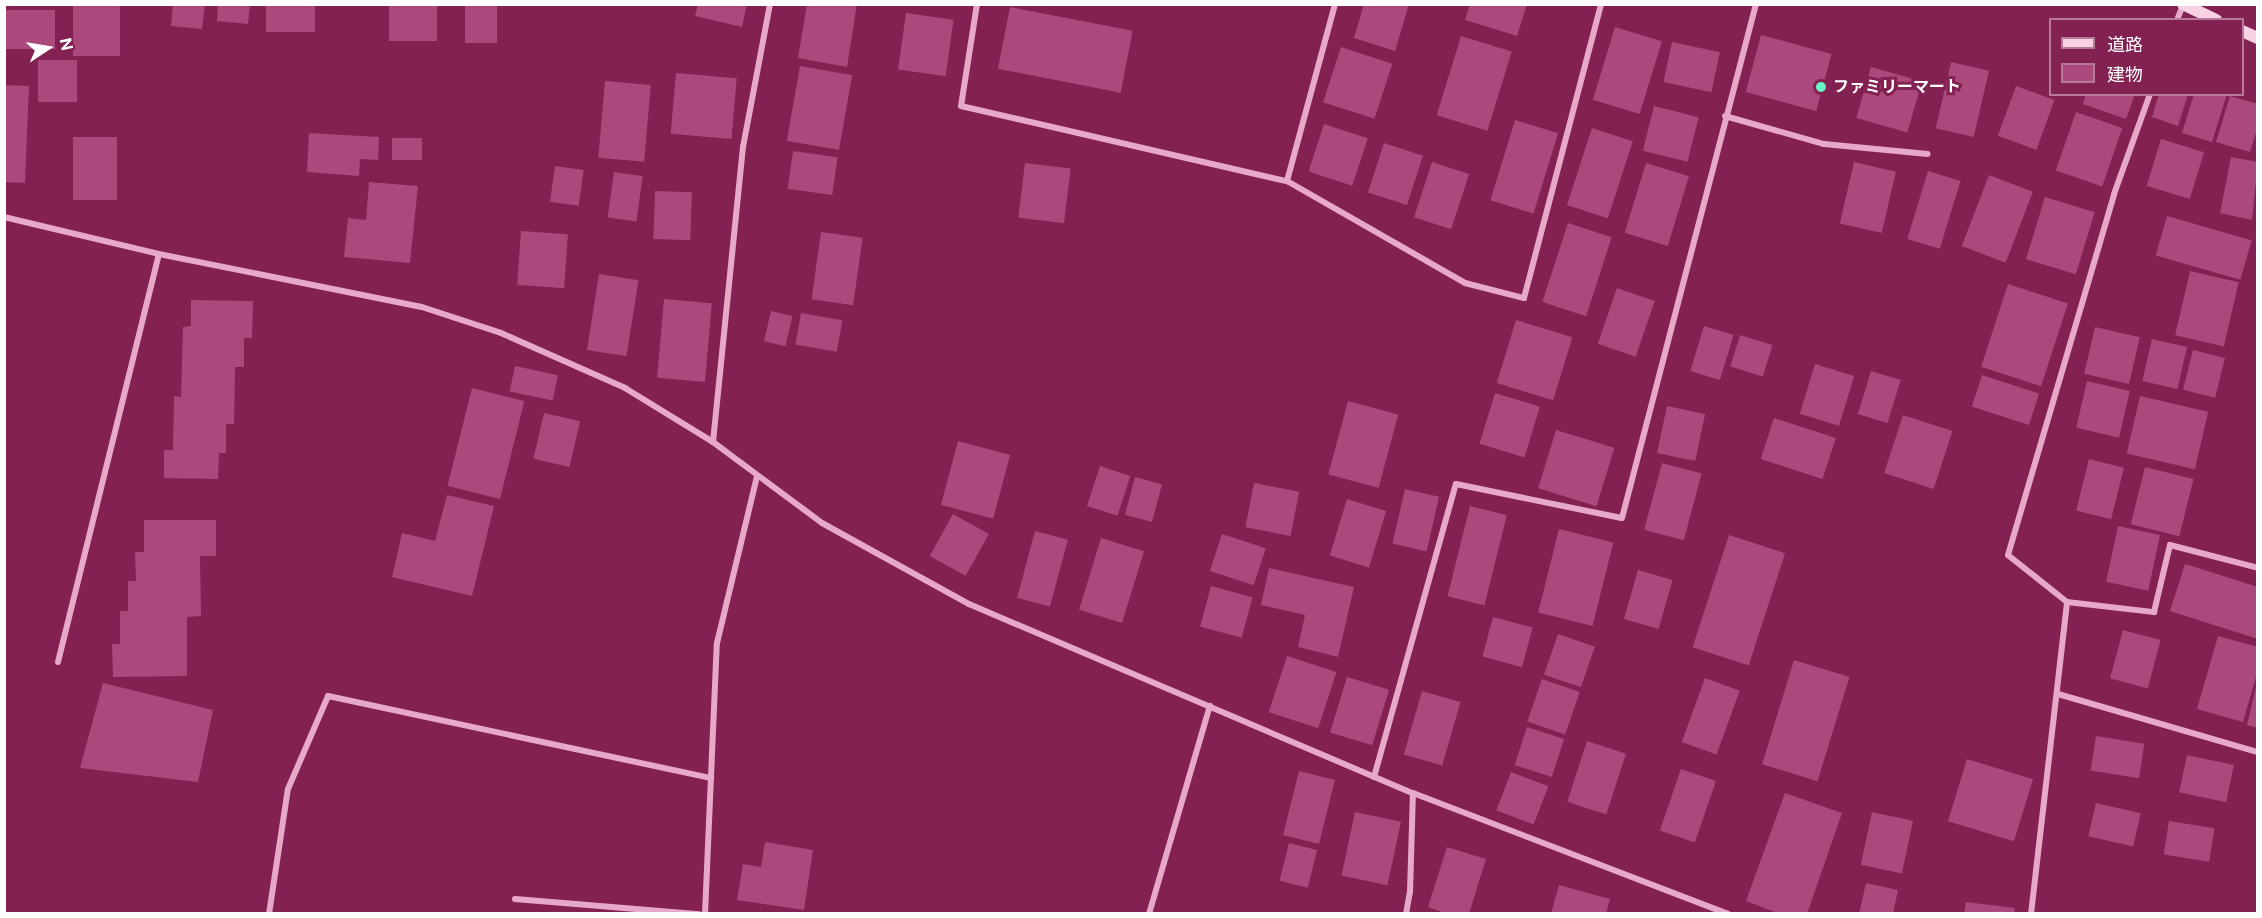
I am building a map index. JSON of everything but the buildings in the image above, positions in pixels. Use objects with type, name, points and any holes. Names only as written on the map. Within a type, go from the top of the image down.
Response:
[{"type":"main road","points":[[2183,5],[2212,18]]},
{"type":"main road","points":[[2244,32],[2258,38]]},
{"type":"street","points":[[713,442],[743,147],[770,4]]},
{"type":"street","points":[[977,4],[961,106],[1287,181],[1465,283],[1524,298],[1601,4]]},
{"type":"street","points":[[1287,181],[1335,4]]},
{"type":"street","points":[[1374,777],[1456,484],[1622,518],[1755,4]]},
{"type":"street","points":[[2149,96],[2114,194],[2008,555],[2067,602],[2154,612],[2169,545],[2258,568]]},
{"type":"street","points":[[1725,116],[1824,144],[1928,154]]},
{"type":"street","points":[[4,217],[159,254],[422,307],[501,333],[625,388],[713,442],[822,523],[969,604],[1413,793],[1729,914]]},
{"type":"street","points":[[58,662],[159,254]]},
{"type":"street","points":[[705,914],[717,644],[757,476]]},
{"type":"street","points":[[2031,914],[2067,602]]},
{"type":"street","points":[[2058,694],[2258,752]]},
{"type":"street","points":[[269,914],[288,789],[328,696],[711,778]]},
{"type":"street","points":[[1149,914],[1210,706]]},
{"type":"street","points":[[1406,914],[1410,892],[1413,793]]},
{"type":"street","points":[[515,899],[699,914]]},
{"type":"place","name":"ファミリーマート","points":[[1821,87]]}]
